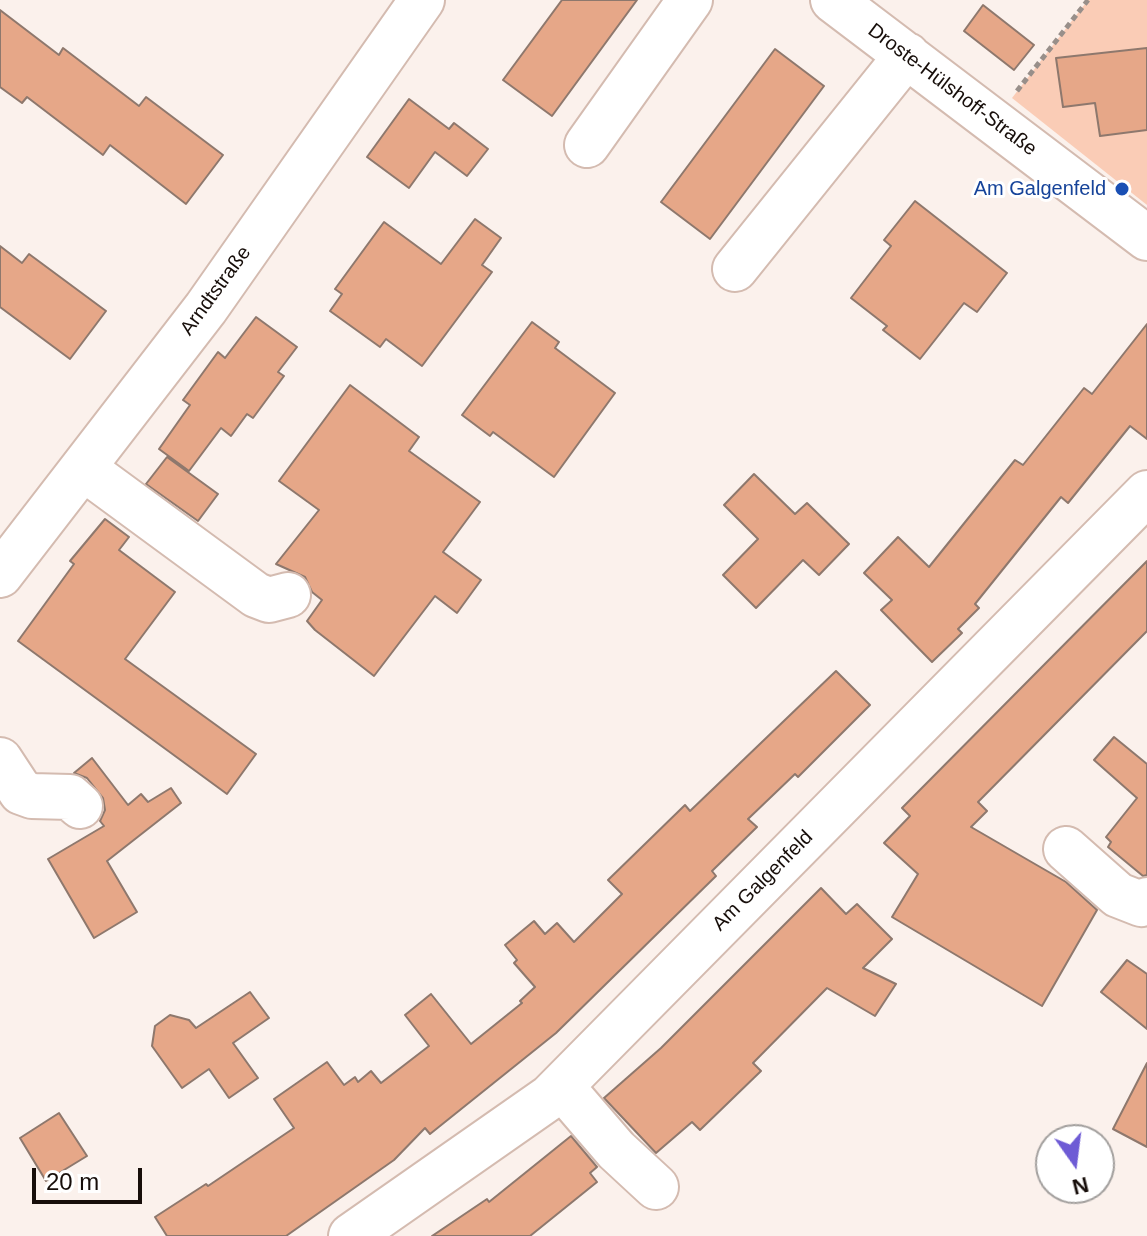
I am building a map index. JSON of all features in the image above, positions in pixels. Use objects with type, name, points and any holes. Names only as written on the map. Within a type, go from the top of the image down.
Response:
[{"type":"street","name":"Arndtstraße","points":[[0,575],[206,308],[422,0]]},
{"type":"street","points":[[587,145],[690,0]]},
{"type":"street","name":"Droste-Hülshoff-Straße","points":[[833,0],[1147,238]]},
{"type":"street","points":[[735,269],[907,55]]},
{"type":"street","points":[[83,468],[256,595],[269,600],[288,595]]},
{"type":"street","name":"Am Galgenfeld","points":[[351,1236],[550,1097],[1147,493]]},
{"type":"street","points":[[0,760],[21,792],[32,796],[70,797],[80,806]]},
{"type":"street","points":[[1066,849],[1118,895],[1141,904],[1147,900]]},
{"type":"street","points":[[561,1086],[616,1150],[656,1187]]},
{"type":"path","points":[[993,121],[1088,0]]},
{"type":"shaded area","points":[[1088,0],[1147,0],[1147,205],[1012,98]]},
{"type":"building","points":[[562,0],[637,0],[552,116],[503,80]]},
{"type":"building","points":[[983,5],[1034,45],[1014,70],[964,31]]},
{"type":"building","points":[[0,10],[59,55],[63,48],[139,106],[146,97],[223,155],[186,204],[110,145],[103,155],[27,97],[22,103],[0,87]]},
{"type":"building","points":[[1147,48],[1147,130],[1100,136],[1095,103],[1063,107],[1056,58]]},
{"type":"building","points":[[775,49],[824,86],[710,239],[661,202]]},
{"type":"building","points":[[409,99],[449,129],[454,123],[488,149],[467,176],[435,152],[409,188],[367,157]]},
{"type":"building","points":[[915,201],[1007,273],[977,312],[964,303],[920,359],[883,330],[887,326],[851,298],[891,246],[884,240]]},
{"type":"building","points":[[475,219],[501,238],[482,265],[492,272],[422,366],[386,339],[380,347],[330,311],[342,294],[335,289],[384,222],[441,264]]},
{"type":"building","points":[[0,246],[22,263],[29,254],[106,311],[70,359],[0,307]]},
{"type":"building","points":[[256,317],[297,347],[278,372],[284,376],[253,418],[247,414],[231,436],[221,428],[189,471],[159,449],[190,405],[183,400],[218,352],[225,358]]},
{"type":"building","points":[[532,322],[559,342],[555,348],[615,393],[554,477],[493,432],[490,436],[462,415]]},
{"type":"building","points":[[1147,324],[1147,439],[1130,426],[1068,503],[1061,497],[975,604],[979,608],[958,629],[962,633],[932,662],[881,610],[892,600],[864,573],[898,537],[929,567],[1015,460],[1023,465],[1084,388],[1092,394]]},
{"type":"building","points":[[350,385],[419,437],[409,451],[480,502],[443,552],[481,580],[457,613],[435,596],[374,676],[307,621],[322,600],[312,592],[305,577],[276,564],[319,510],[279,481]]},
{"type":"building","points":[[167,457],[218,494],[198,521],[146,484]]},
{"type":"building","points":[[754,474],[795,514],[807,503],[849,544],[819,575],[803,560],[756,608],[723,575],[758,539],[724,505]]},
{"type":"building","points":[[105,519],[129,537],[119,550],[175,592],[125,659],[256,754],[227,794],[18,641],[74,564],[70,561]]},
{"type":"building","points":[[1147,561],[1147,631],[978,802],[987,811],[971,827],[1066,882],[1097,910],[1042,1006],[892,917],[918,874],[884,843],[910,816],[902,808]]},
{"type":"building","points":[[836,671],[870,705],[798,777],[795,774],[748,819],[757,827],[712,871],[716,876],[556,1033],[430,1134],[425,1128],[394,1160],[286,1236],[167,1236],[155,1217],[206,1184],[208,1186],[294,1128],[274,1099],[327,1062],[344,1085],[355,1077],[358,1082],[371,1071],[381,1083],[429,1046],[405,1015],[431,994],[471,1044],[522,1003],[520,1001],[535,987],[514,963],[517,960],[505,945],[534,921],[545,934],[557,923],[574,942],[622,894],[608,880],[685,805],[690,811]]},
{"type":"building","points":[[1114,737],[1147,764],[1147,875],[1143,876],[1108,847],[1111,842],[1106,837],[1137,798],[1094,760]]},
{"type":"building","points":[[92,758],[128,805],[141,794],[148,802],[171,788],[181,803],[107,861],[137,912],[94,938],[48,859],[104,826],[100,821],[105,810],[103,798],[87,778],[74,773]]},
{"type":"building","points":[[821,888],[846,914],[857,904],[892,939],[863,968],[896,984],[875,1016],[827,988],[753,1063],[761,1071],[700,1130],[692,1122],[656,1153],[604,1098],[661,1048]]},
{"type":"building","points":[[1127,960],[1147,974],[1147,1029],[1101,992]]},
{"type":"building","points":[[250,992],[269,1018],[233,1043],[258,1078],[229,1098],[209,1069],[182,1088],[152,1046],[155,1026],[170,1015],[189,1020],[196,1028]]},
{"type":"building","points":[[1147,1063],[1147,1147],[1115,1130]]},
{"type":"building","points":[[59,1113],[87,1156],[46,1181],[20,1138]]},
{"type":"building","points":[[571,1136],[597,1167],[590,1173],[597,1182],[530,1236],[432,1236],[487,1199],[489,1202]]},
{"type":"place","name":"Am Galgenfeld","points":[[1122,189]]}]
